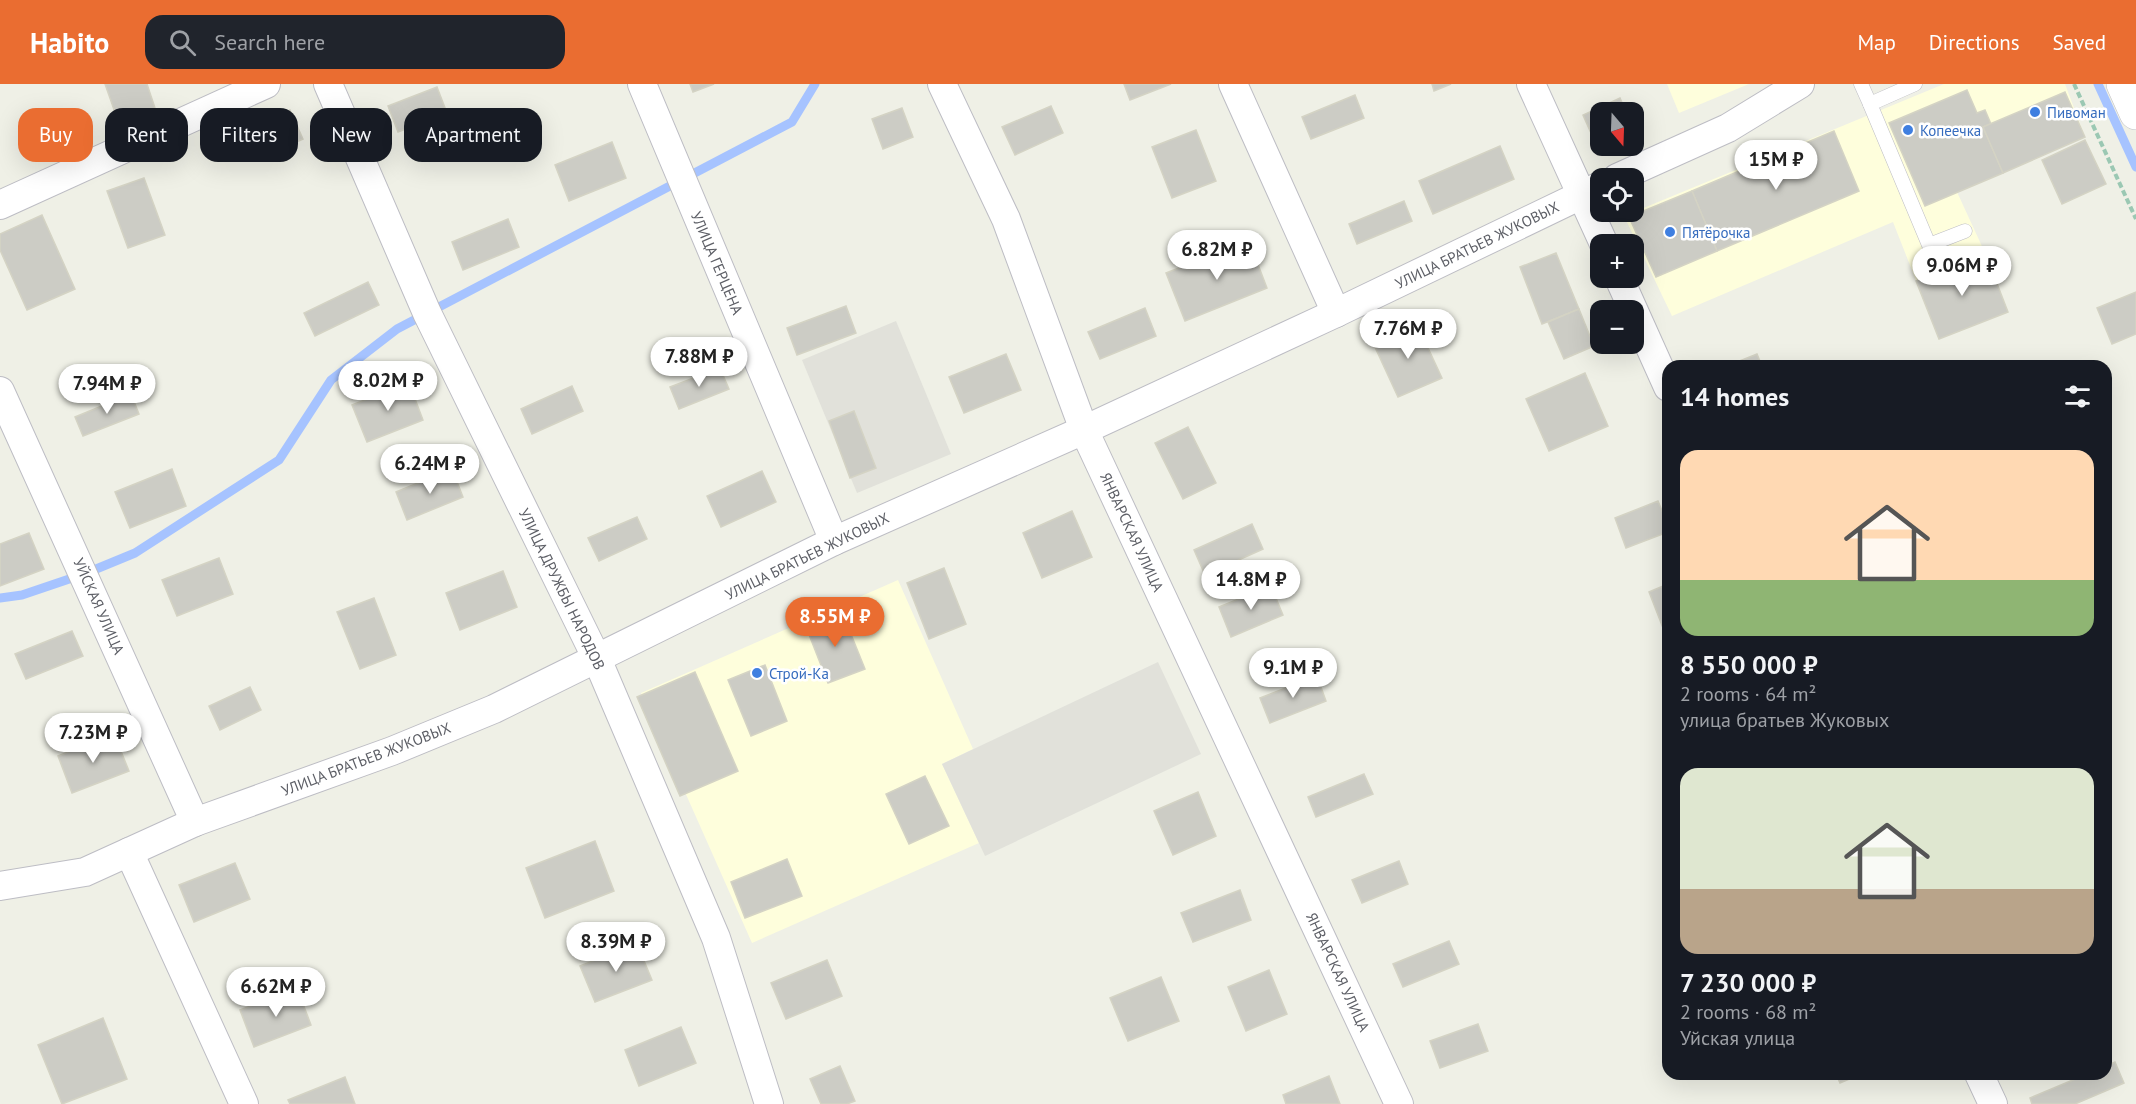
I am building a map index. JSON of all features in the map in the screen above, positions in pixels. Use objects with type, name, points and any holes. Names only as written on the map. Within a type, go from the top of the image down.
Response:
[{"type":"street","points":[[0,205],[266,84]]},
{"type":"street","name":"УЛИЦА ДРУЖБЫ НАРОДОВ","points":[[328,84],[427,313],[597,659],[716,938],[769,1104]]},
{"type":"street","name":"УЛИЦА ГЕРЦЕНА","points":[[642,84],[834,541]]},
{"type":"street","name":"ЯНВАРСКАЯ УЛИЦА","points":[[942,84],[1006,219],[1084,430],[1399,1104]]},
{"type":"street","points":[[1233,84],[1336,313]]},
{"type":"street","points":[[1531,84],[1590,188]]},
{"type":"street","points":[[1639,168],[1728,128],[1800,84]]},
{"type":"street","points":[[2123,84],[2136,113]]},
{"type":"street","name":"УЛИЦА БРАТЬЕВ ЖУКОВЫХ","points":[[0,886],[85,872],[195,822],[402,747],[494,709],[834,541],[1084,430],[1336,313],[1590,190]]},
{"type":"street","points":[[1623,288],[1662,374]]},
{"type":"street","name":"УЙСКАЯ УЛИЦА","points":[[0,391],[195,822]]},
{"type":"street","points":[[129,852],[244,1104]]},
{"type":"street","points":[[1982,1080],[1993,1104]]},
{"type":"lane","points":[[1861,84],[1929,244],[1965,231]]},
{"type":"lane","points":[[1870,104],[1915,84]]},
{"type":"path","points":[[2074,84],[2136,219]]},
{"type":"shaded area","points":[[1667,84],[1749,84],[1679,113]]},
{"type":"shaded area","points":[[1944,84],[2065,84],[2085,137],[1957,192],[1986,255],[2008,312],[1939,339],[1893,222],[1672,316],[1644,258],[1644,234],[1633,234],[1627,222],[1644,222],[1644,208]]},
{"type":"shaded area","points":[[896,321],[951,454],[857,493],[802,360]]},
{"type":"shaded area","points":[[898,580],[973,749],[942,764],[979,843],[752,943],[641,693]]},
{"type":"shaded area","points":[[1158,662],[1201,754],[985,856],[942,764]]},
{"type":"building","points":[[105,84],[147,84],[155,108],[113,108]]},
{"type":"building","points":[[690,84],[714,84],[693,92]]},
{"type":"building","points":[[1124,84],[1171,84],[1130,100]]},
{"type":"building","points":[[1432,84],[1451,84],[1434,91]]},
{"type":"building","points":[[437,87],[445,108],[404,108],[404,130],[398,132],[392,116],[392,108],[388,106]]},
{"type":"building","points":[[1967,90],[1977,113],[1985,110],[1991,124],[1983,127],[2003,173],[1925,206],[1889,123]]},
{"type":"building","points":[[2065,92],[2085,137],[2003,173],[1983,127]]},
{"type":"building","points":[[1355,95],[1364,118],[1311,139],[1302,117]]},
{"type":"building","points":[[1051,106],[1063,133],[1015,155],[1002,127]]},
{"type":"building","points":[[902,108],[913,137],[883,149],[872,119]]},
{"type":"building","points":[[1590,112],[1590,131],[1583,115]]},
{"type":"building","points":[[298,128],[303,139],[298,141]]},
{"type":"building","points":[[1196,130],[1216,181],[1172,198],[1152,147]]},
{"type":"building","points":[[1834,131],[1859,191],[1717,251],[1692,191]]},
{"type":"building","points":[[2085,140],[2106,184],[2062,204],[2042,160]]},
{"type":"building","points":[[612,142],[626,178],[569,201],[555,165]]},
{"type":"building","points":[[1500,146],[1514,179],[1433,214],[1419,181]]},
{"type":"building","points":[[144,178],[165,235],[128,248],[107,191]]},
{"type":"building","points":[[1692,191],[1717,251],[1656,277],[1644,250],[1644,234],[1637,234],[1631,222],[1644,222],[1644,211]]},
{"type":"building","points":[[1404,201],[1412,221],[1357,244],[1349,224]]},
{"type":"building","points":[[42,215],[75,289],[27,310],[0,250],[0,234]]},
{"type":"building","points":[[508,219],[519,247],[463,270],[452,242]]},
{"type":"building","points":[[1249,241],[1267,288],[1185,321],[1166,273]]},
{"type":"building","points":[[1556,253],[1579,309],[1542,324],[1520,267]]},
{"type":"building","points":[[1986,255],[2008,312],[1939,339],[1916,281]]},
{"type":"building","points":[[368,282],[379,305],[315,336],[304,313]]},
{"type":"building","points":[[2136,292],[2136,334],[2112,344],[2097,308]]},
{"type":"building","points":[[846,306],[856,333],[797,355],[787,328]]},
{"type":"building","points":[[1145,308],[1156,336],[1100,359],[1088,332]]},
{"type":"building","points":[[1579,309],[1590,336],[1590,348],[1564,359],[1548,322]]},
{"type":"building","points":[[1417,324],[1442,378],[1398,397],[1373,343]]},
{"type":"building","points":[[1006,354],[1021,390],[964,413],[949,377]]},
{"type":"building","points":[[1757,354],[1760,360],[1742,360]]},
{"type":"building","points":[[720,368],[729,389],[679,409],[670,387]]},
{"type":"building","points":[[1585,373],[1608,426],[1549,451],[1526,399]]},
{"type":"building","points":[[409,383],[423,420],[367,442],[352,405]]},
{"type":"building","points":[[572,386],[583,411],[532,434],[521,409]]},
{"type":"building","points":[[131,394],[139,414],[83,436],[75,417]]},
{"type":"building","points":[[854,411],[876,468],[850,478],[829,421]]},
{"type":"building","points":[[1188,427],[1216,483],[1183,499],[1155,443]]},
{"type":"building","points":[[172,469],[186,506],[130,528],[115,492]]},
{"type":"building","points":[[452,469],[463,497],[407,520],[396,492]]},
{"type":"building","points":[[762,471],[776,502],[721,527],[707,496]]},
{"type":"building","points":[[1658,501],[1662,511],[1662,534],[1626,548],[1615,518]]},
{"type":"building","points":[[1072,511],[1092,557],[1042,578],[1023,533]]},
{"type":"building","points":[[637,517],[647,539],[599,561],[588,538]]},
{"type":"building","points":[[1252,524],[1263,549],[1205,575],[1194,550]]},
{"type":"building","points":[[29,533],[44,569],[0,586],[0,544]]},
{"type":"building","points":[[219,558],[233,594],[177,616],[162,580]]},
{"type":"building","points":[[944,568],[966,624],[929,639],[907,583]]},
{"type":"building","points":[[503,571],[517,607],[460,630],[446,593]]},
{"type":"building","points":[[1271,586],[1283,615],[1231,637],[1219,607]]},
{"type":"building","points":[[1662,587],[1662,625],[1649,592]]},
{"type":"building","points":[[374,598],[396,655],[360,669],[337,612]]},
{"type":"building","points":[[842,612],[865,669],[828,683],[806,627]]},
{"type":"building","points":[[72,631],[83,656],[26,679],[15,654]]},
{"type":"building","points":[[765,665],[787,721],[751,736],[728,680]]},
{"type":"building","points":[[695,672],[738,771],[680,796],[637,697]]},
{"type":"building","points":[[1317,676],[1326,701],[1270,723],[1260,698]]},
{"type":"building","points":[[250,687],[261,710],[220,730],[209,706]]},
{"type":"building","points":[[114,734],[129,771],[72,793],[58,756]]},
{"type":"building","points":[[1364,774],[1373,794],[1316,817],[1308,797]]},
{"type":"building","points":[[925,776],[949,826],[909,844],[886,794]]},
{"type":"building","points":[[1198,792],[1216,836],[1173,855],[1154,811]]},
{"type":"building","points":[[595,841],[614,891],[545,918],[526,868]]},
{"type":"building","points":[[787,859],[802,896],[745,918],[731,882]]},
{"type":"building","points":[[1399,861],[1408,884],[1362,903],[1352,880]]},
{"type":"building","points":[[235,863],[250,899],[194,922],[179,885]]},
{"type":"building","points":[[1240,890],[1251,920],[1193,942],[1181,913]]},
{"type":"building","points":[[1449,941],[1459,964],[1403,987],[1393,964]]},
{"type":"building","points":[[637,944],[652,980],[595,1002],[580,966]]},
{"type":"building","points":[[827,960],[842,996],[786,1019],[771,983]]},
{"type":"building","points":[[1269,970],[1287,1014],[1246,1031],[1228,987]]},
{"type":"building","points":[[1161,977],[1179,1021],[1128,1041],[1110,998]]},
{"type":"building","points":[[297,988],[311,1025],[254,1047],[240,1010]]},
{"type":"building","points":[[103,1018],[127,1079],[62,1104],[38,1045]]},
{"type":"building","points":[[1478,1024],[1488,1051],[1440,1068],[1430,1041]]},
{"type":"building","points":[[681,1027],[696,1063],[639,1086],[625,1050]]},
{"type":"building","points":[[2115,1062],[2124,1083],[2075,1104],[2032,1104],[2030,1098],[2073,1080],[2112,1080],[2112,1063]]},
{"type":"building","points":[[840,1066],[855,1101],[847,1104],[821,1104],[810,1079]]},
{"type":"building","points":[[1329,1076],[1340,1104],[1286,1104],[1283,1095]]},
{"type":"building","points":[[345,1077],[355,1104],[290,1104],[288,1100]]},
{"type":"waterway","points":[[0,598],[22,595],[84,574],[135,553],[279,460],[331,380],[397,329],[792,122],[815,84]]},
{"type":"waterway","points":[[2098,84],[2136,167]]},
{"type":"place","name":"Пивоман","points":[[2035,112]]},
{"type":"place","name":"Копеечка","points":[[1908,130]]},
{"type":"place","name":"Пятёрочка","points":[[1670,232]]},
{"type":"place","name":"Строй-Ка","points":[[757,673]]}]
